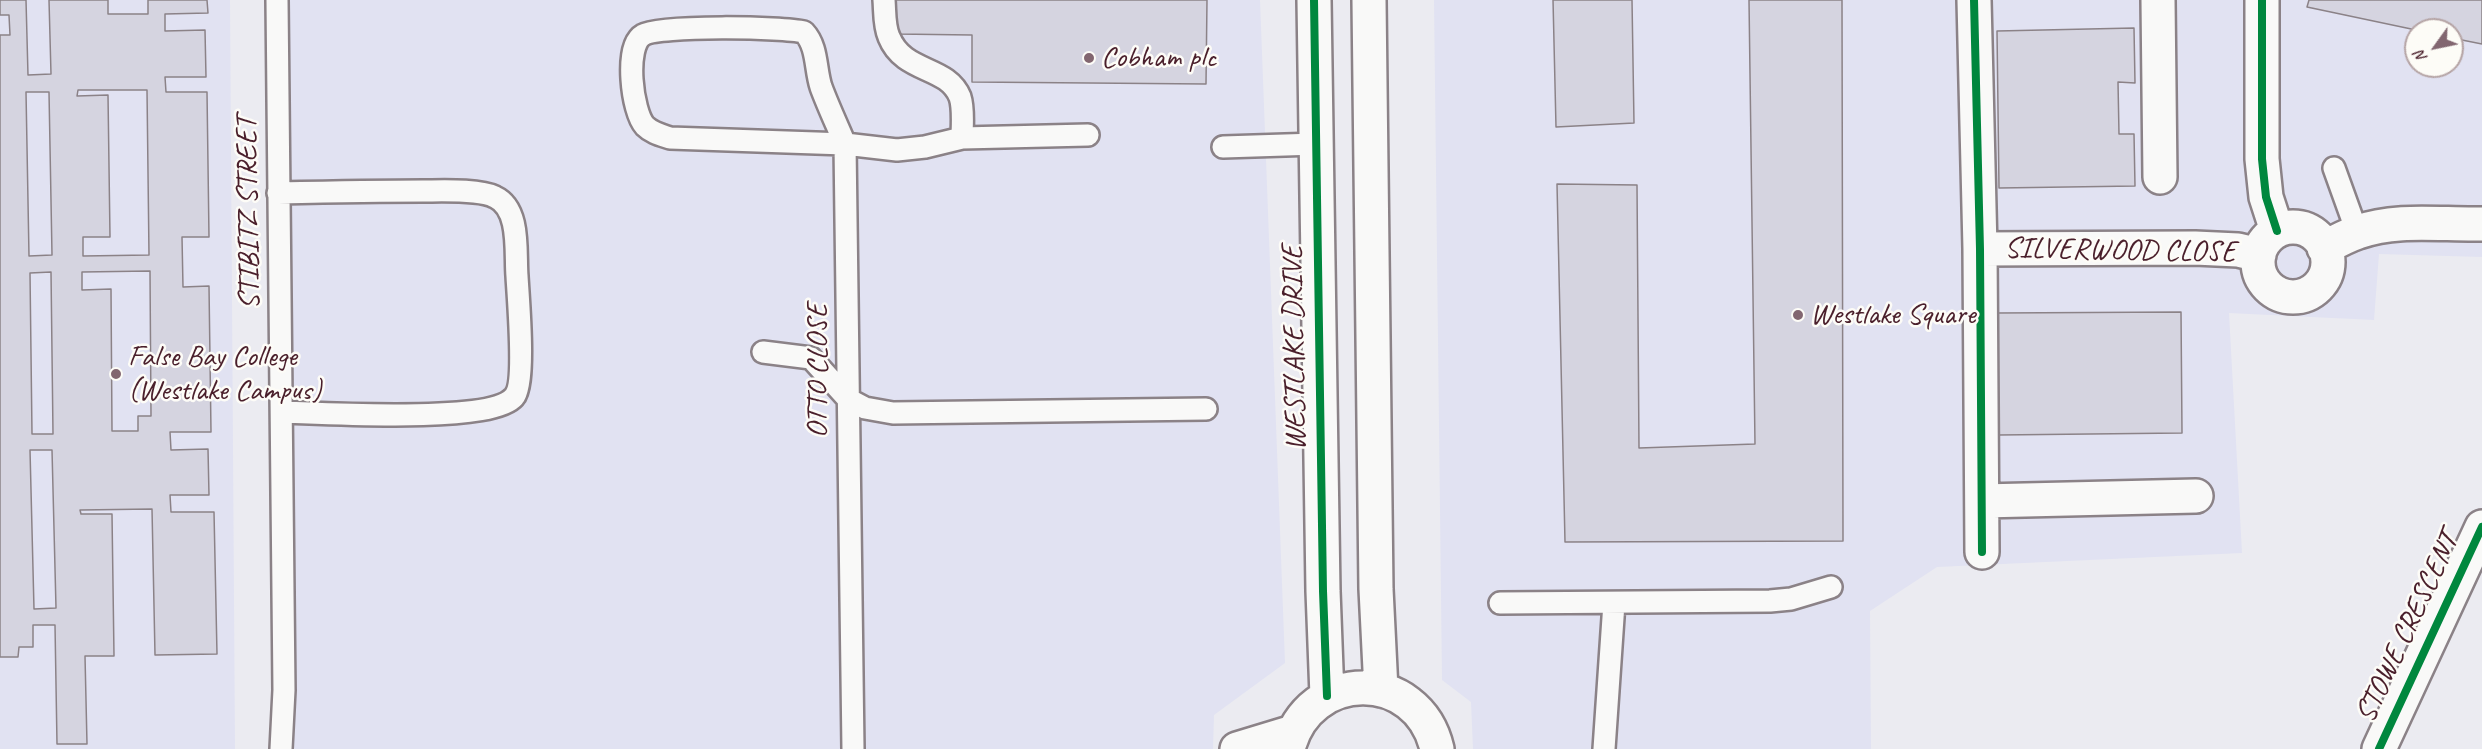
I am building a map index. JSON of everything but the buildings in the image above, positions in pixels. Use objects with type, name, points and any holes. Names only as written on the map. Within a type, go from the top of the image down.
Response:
[{"type":"street","name":"WESTLAKE DRIVE","points":[[1314,0],[1323,591],[1327,696]]},
{"type":"street","points":[[1369,0],[1376,589],[1381,690]]},
{"type":"street","points":[[1974,0],[1980,249],[1982,552]]},
{"type":"street","points":[[2158,0],[2160,177]]},
{"type":"street","points":[[2262,0],[2262,159],[2268,243],[2259,270],[2266,284],[2284,296],[2297,297],[2312,291],[2322,282],[2328,269],[2327,255],[2314,234],[2302,228],[2290,227],[2268,243]]},
{"type":"street","points":[[2324,248],[2357,232],[2402,224],[2482,224]]},
{"type":"street","name":"SILVERWOOD CLOSE","points":[[1980,249],[2195,248],[2238,250],[2268,243]]},
{"type":"street","points":[[1982,501],[2196,496]]},
{"type":"street","name":"STOWE CRESCENT","points":[[2379,749],[2482,527]]},
{"type":"street","points":[[1237,749],[1291,741],[1310,708],[1327,696],[1357,688],[1381,690],[1400,698],[1417,711],[1430,728],[1437,749]]},
{"type":"lane","name":"STIBITZ STREET","points":[[277,0],[284,690],[281,749]]},
{"type":"lane","points":[[884,0],[888,35],[895,48],[914,65],[949,81],[955,88],[962,103],[962,138]]},
{"type":"lane","name":"OTTO CLOSE","points":[[845,144],[670,138],[653,132],[644,125],[637,107],[631,66],[633,49],[642,35],[651,32],[693,28],[773,28],[804,32],[810,38],[821,88],[845,144],[853,749]]},
{"type":"lane","points":[[845,144],[897,150],[925,147],[962,138],[1088,135]]},
{"type":"lane","points":[[1223,147],[1316,144]]},
{"type":"lane","points":[[2334,168],[2357,232]]},
{"type":"lane","points":[[278,193],[458,191],[495,197],[506,208],[514,228],[520,329],[518,388],[515,397],[504,404],[487,409],[431,414],[282,412]]},
{"type":"lane","points":[[763,352],[811,358],[848,399],[865,408],[893,413],[1206,409]]},
{"type":"lane","points":[[1500,603],[1770,601],[1791,599],[1832,587]]},
{"type":"lane","points":[[1604,749],[1614,603]]},
{"type":"shaded area","name":"False Bay College (Westlake Campus)","points":[[0,0],[230,0],[235,749],[0,749]]},
{"type":"shaded area","points":[[277,0],[1260,0],[1285,663],[1214,715],[1213,749],[281,749]]},
{"type":"shaded area","points":[[1434,0],[2482,0],[2482,257],[2379,254],[2374,320],[2229,313],[2242,553],[1937,567],[1870,611],[1871,749],[1473,749],[1471,702],[1442,680]]},
{"type":"cycle path","points":[[1314,0],[1323,591],[1327,696]]},
{"type":"cycle path","points":[[1974,0],[1980,249],[1982,552]]},
{"type":"cycle path","points":[[2262,0],[2262,159],[2266,197],[2277,231]]},
{"type":"cycle path","points":[[2379,749],[2482,527]]},
{"type":"place","name":"Cobham plc","points":[[1089,58]]},
{"type":"place","name":"Westlake Square","points":[[1798,315]]},
{"type":"place","name":"False Bay College (Westlake Campus)","points":[[116,374]]}]
